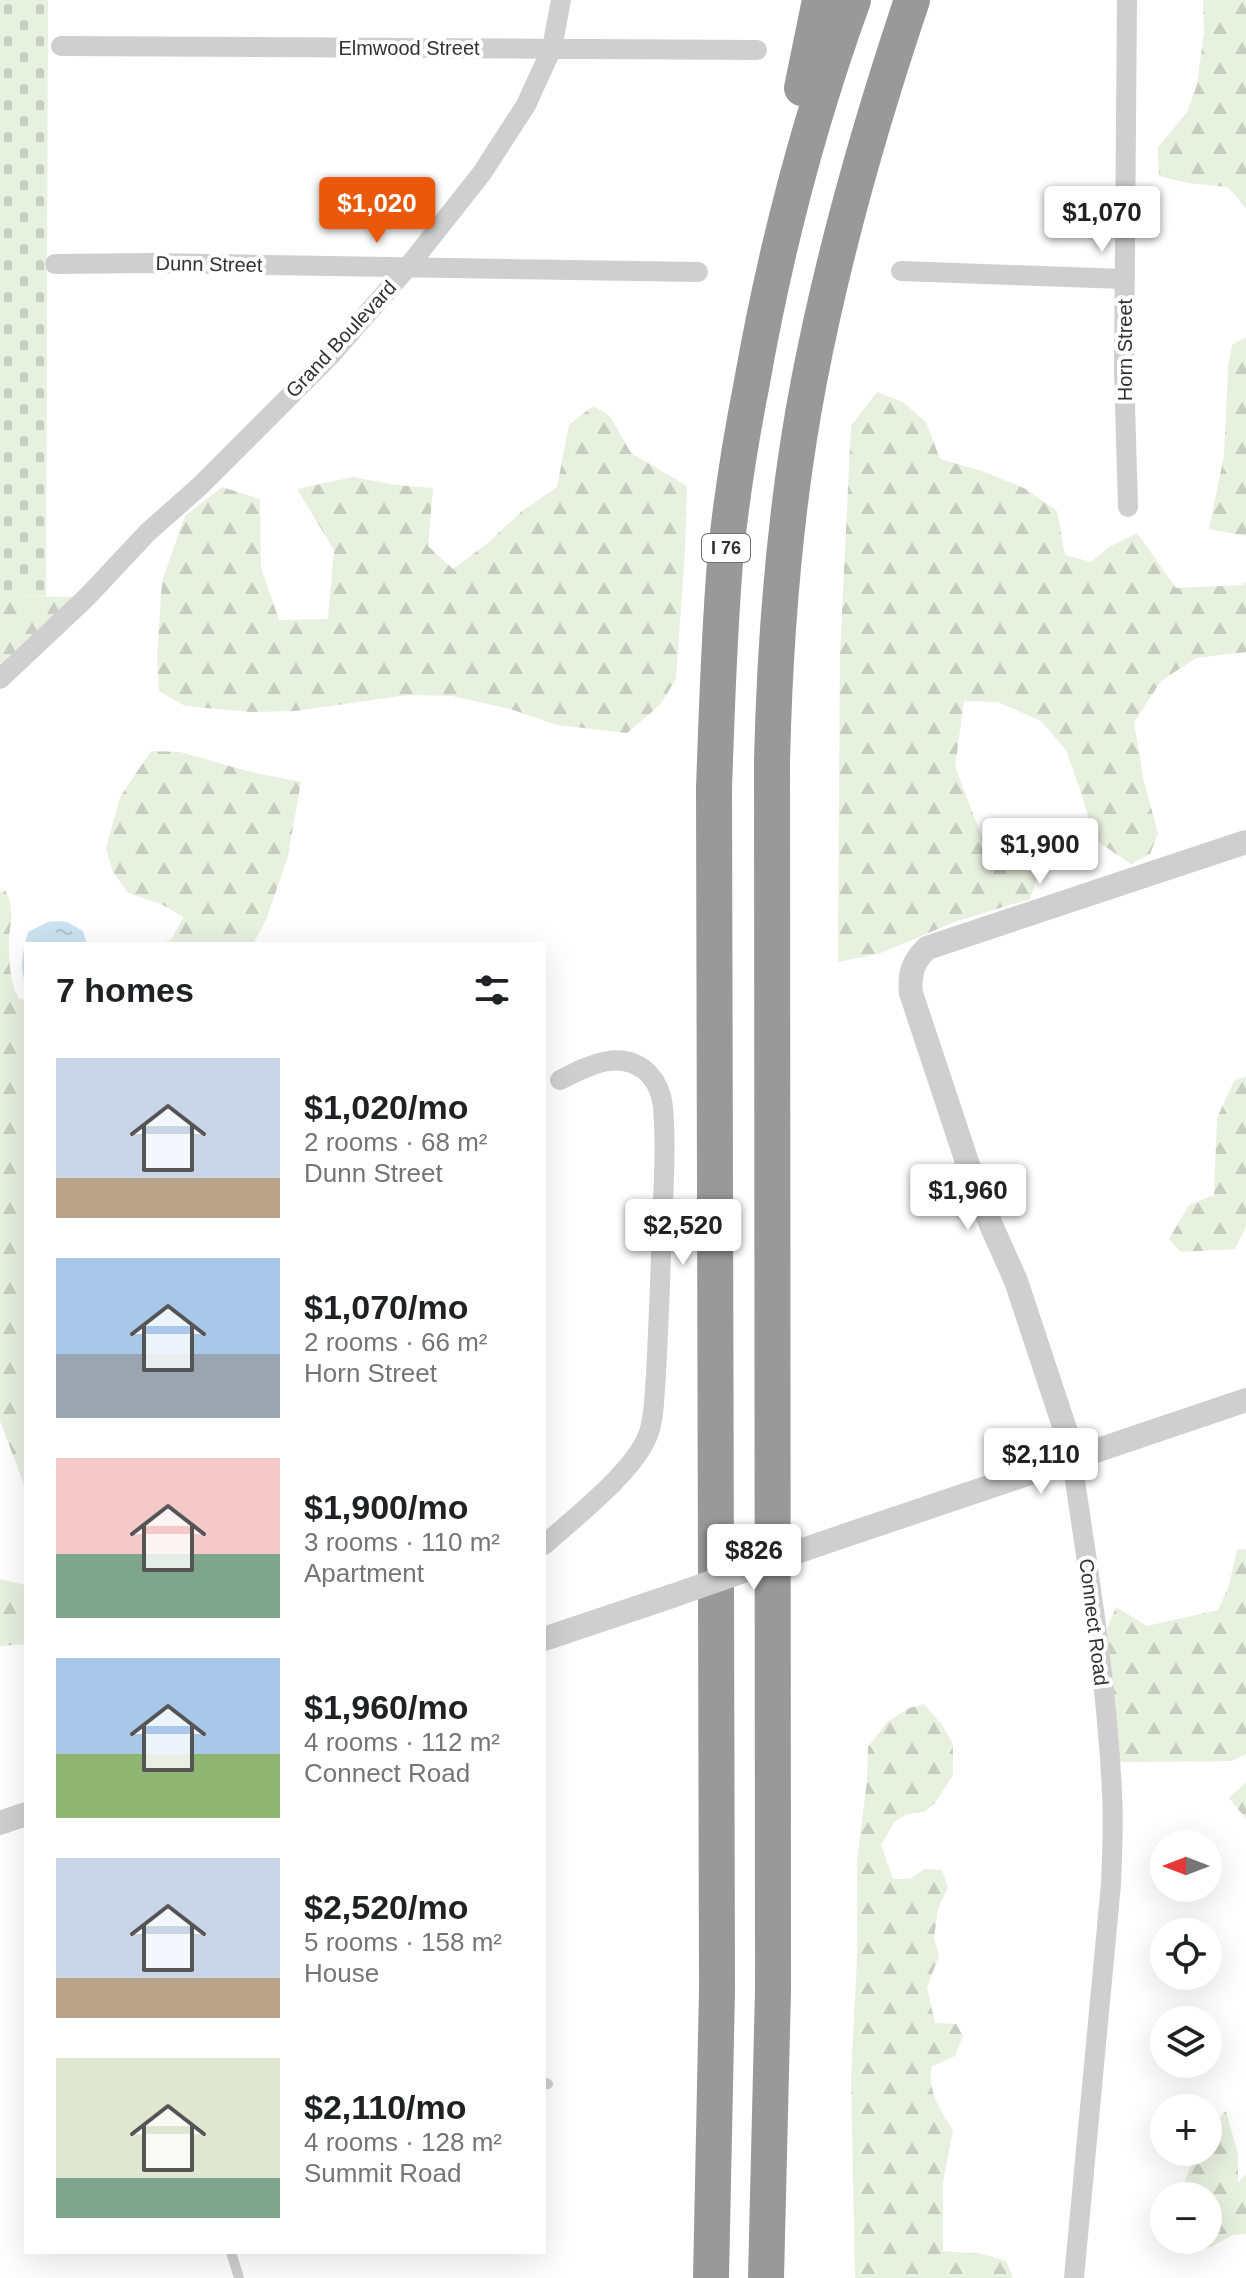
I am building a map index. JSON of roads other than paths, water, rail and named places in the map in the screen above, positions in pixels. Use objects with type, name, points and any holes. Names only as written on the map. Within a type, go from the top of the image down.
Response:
[{"type":"highway","points":[[764,312],[785,171],[820,0]]},
{"type":"highway","name":"I 76","points":[[711,2278],[717,1990],[714,788],[718,655],[726,549],[738,456],[764,312],[797,176],[835,48],[853,0]]},
{"type":"highway","points":[[766,2278],[773,1990],[773,702],[785,545],[809,382],[850,200],[881,91],[912,0]]},
{"type":"highway","points":[[881,91],[931,0]]},
{"type":"street","name":"Grand Boulevard","points":[[0,679],[331,355],[407,268],[505,140],[526,105],[552,48],[561,0]]},
{"type":"street","name":"Horn Street","points":[[1127,0],[1124,279],[1128,507]]},
{"type":"street","name":"Elmwood Street","points":[[61,46],[757,50]]},
{"type":"street","name":"Dunn Street","points":[[55,264],[698,272]]},
{"type":"street","points":[[901,271],[1124,279]]},
{"type":"street","name":"Connect Road","points":[[1074,2278],[1111,1884],[1113,1818],[1108,1729],[1091,1592],[1071,1447],[1016,1281],[968,1165],[910,983],[914,964],[927,948],[1246,842]]},
{"type":"street","points":[[546,1543],[624,1472],[647,1438],[653,1419],[659,1323],[664,1150],[663,1105],[659,1089],[650,1075],[638,1065],[624,1060],[604,1061],[560,1080]]},
{"type":"street","points":[[546,1638],[1246,1400]]},
{"type":"street","points":[[0,1823],[24,1815]]},
{"type":"lane","points":[[232,2254],[239,2278]]},
{"type":"water","points":[[48,922],[67,922],[83,931],[86,942],[26,942],[28,932]]}]
